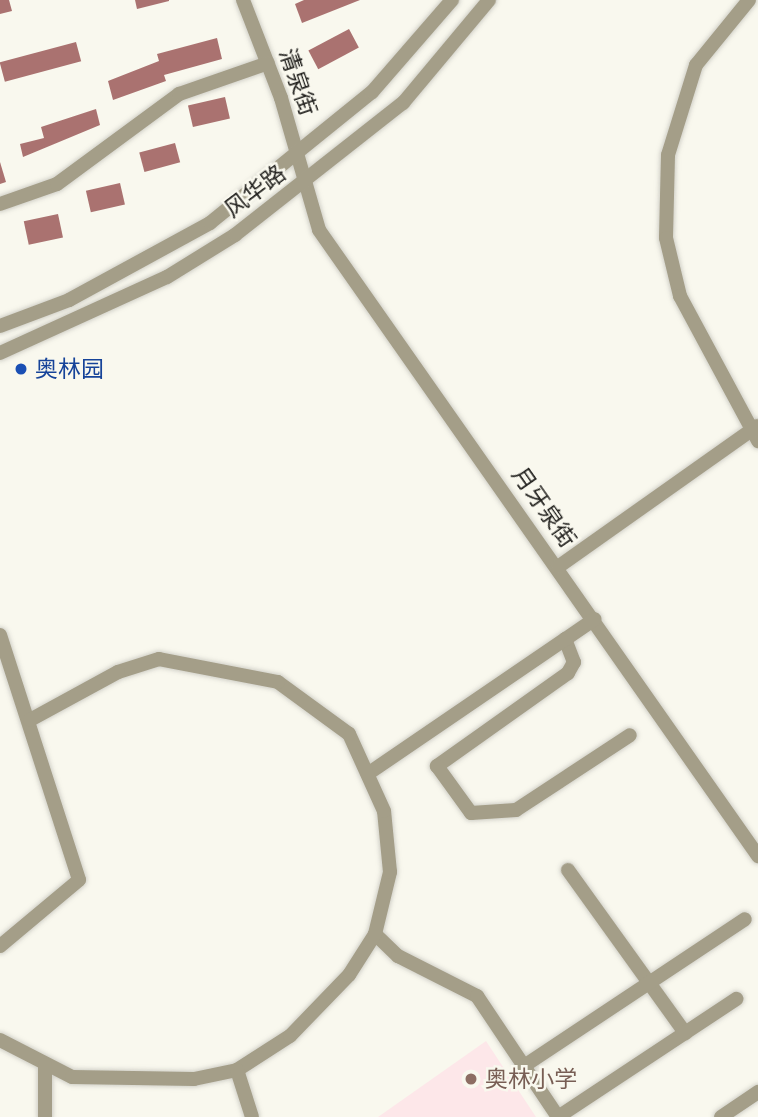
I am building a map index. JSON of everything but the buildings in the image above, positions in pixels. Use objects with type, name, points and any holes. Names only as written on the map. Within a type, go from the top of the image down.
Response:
[{"type":"street","name":"清泉街","points":[[243,0],[308,179]]},
{"type":"street","points":[[0,326],[69,300],[210,223],[372,92],[452,0]]},
{"type":"street","name":"风华路","points":[[0,353],[167,277],[308,179],[403,103],[489,0]]},
{"type":"street","points":[[558,567],[755,432],[680,296],[666,238],[668,155],[696,65],[749,0]]},
{"type":"street","points":[[0,204],[57,184],[179,94],[268,63]]},
{"type":"street","name":"月牙泉街","points":[[308,179],[306,202],[319,230],[595,619],[758,856]]},
{"type":"street","points":[[153,254],[166,262],[167,277]]},
{"type":"street","points":[[369,773],[595,619]]},
{"type":"street","points":[[0,635],[30,720],[79,880],[0,946]]},
{"type":"street","points":[[565,639],[574,662],[568,673],[437,766],[471,813],[516,810],[630,735]]},
{"type":"street","points":[[0,1040],[72,1077],[132,1081],[194,1079],[237,1070],[317,1012],[375,934],[390,872],[384,811],[349,734],[287,688],[195,665],[159,659],[118,672],[30,720]]},
{"type":"street","points":[[568,870],[685,1033]]},
{"type":"street","points":[[524,1066],[745,919]]},
{"type":"street","points":[[375,934],[398,956],[477,996],[558,1117],[736,999]]},
{"type":"street","points":[[45,1065],[45,1117]]},
{"type":"street","points":[[237,1070],[252,1117]]},
{"type":"street","points":[[721,1117],[758,1092]]},
{"type":"shaded area","name":"奥林小学","points":[[486,1041],[536,1117],[378,1117]]},
{"type":"place","name":"奥林园","points":[[21,369]]},
{"type":"place","name":"奥林小学","points":[[471,1079]]}]
